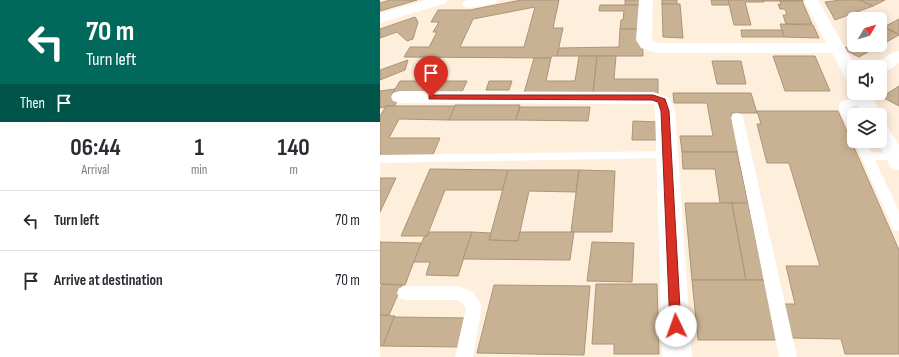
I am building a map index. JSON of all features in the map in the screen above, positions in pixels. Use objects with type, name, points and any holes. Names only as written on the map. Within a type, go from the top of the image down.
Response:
[{"type":"street","points":[[380,18],[441,0]]},
{"type":"street","points":[[469,4],[491,0]]},
{"type":"street","points":[[646,0],[644,40],[648,45],[657,48],[836,48]]},
{"type":"street","points":[[811,0],[847,67]]},
{"type":"street","points":[[887,64],[899,56]]},
{"type":"street","points":[[400,97],[659,99],[664,104],[677,357]]},
{"type":"street","points":[[887,142],[897,160]]},
{"type":"lane","points":[[847,113],[845,103],[866,103]]},
{"type":"lane","points":[[737,117],[788,357]]},
{"type":"lane","points":[[863,148],[899,226]]},
{"type":"lane","points":[[380,159],[666,155]]},
{"type":"lane","points":[[867,156],[897,160]]},
{"type":"lane","points":[[405,293],[457,293],[467,297],[474,306],[464,357]]},
{"type":"building","points":[[390,0],[417,0],[380,11],[380,3]]},
{"type":"building","points":[[521,0],[559,0],[553,28],[563,28],[557,56],[552,56],[551,58],[404,57],[410,47],[429,47],[437,32],[433,32],[439,22],[431,22],[438,10],[470,10]],"holes":[[[535,7],[524,47],[460,47],[473,19]]]},
{"type":"building","points":[[625,0],[642,0],[642,5],[625,5]]},
{"type":"building","points":[[662,0],[677,0],[677,4],[662,4]]},
{"type":"building","points":[[711,0],[728,0],[730,5],[712,5]]},
{"type":"building","points":[[728,0],[763,0],[764,2],[745,2],[751,25],[734,25]]},
{"type":"building","points":[[763,0],[803,0],[803,1],[764,1]]},
{"type":"building","points":[[860,0],[873,6],[857,12],[847,12],[847,16],[835,20],[825,2]]},
{"type":"building","points":[[860,0],[885,0],[873,6]]},
{"type":"building","points":[[780,1],[802,1],[812,24],[786,24],[783,15],[787,15],[785,9],[780,9],[778,4],[781,5]]},
{"type":"building","points":[[662,4],[680,4],[683,38],[663,37]]},
{"type":"building","points":[[600,5],[642,5],[642,29],[620,29],[624,11],[599,11]]},
{"type":"building","points":[[415,17],[418,22],[413,39],[407,41],[397,32],[380,38],[380,29]]},
{"type":"building","points":[[899,19],[899,34],[887,28],[887,25]]},
{"type":"building","points":[[780,24],[813,25],[819,38],[784,37]]},
{"type":"building","points":[[620,29],[642,29],[643,56],[557,56],[559,48],[619,47]]},
{"type":"building","points":[[887,29],[899,35],[887,42]]},
{"type":"building","points":[[741,30],[782,30],[784,37],[742,37]]},
{"type":"building","points":[[849,52],[868,52],[859,57]]},
{"type":"building","points":[[579,56],[597,56],[593,94],[524,93],[534,58],[551,58],[546,81],[575,81]]},
{"type":"building","points":[[597,56],[616,56],[614,79],[658,79],[658,94],[593,94]]},
{"type":"building","points":[[773,56],[815,56],[830,91],[785,91]]},
{"type":"building","points":[[408,60],[405,70],[380,80],[380,70]]},
{"type":"building","points":[[712,61],[741,61],[746,84],[717,84]]},
{"type":"building","points":[[400,81],[467,81],[461,94],[392,94]]},
{"type":"building","points":[[489,81],[512,81],[509,90],[486,90]]},
{"type":"building","points":[[899,86],[899,106],[887,100],[887,94]]},
{"type":"building","points":[[395,89],[392,94],[399,94],[395,106],[380,108],[380,91]]},
{"type":"building","points":[[673,93],[751,93],[757,113],[731,113],[740,152],[682,152],[680,136],[713,136],[707,103],[674,103]]},
{"type":"building","points":[[455,105],[520,105],[516,120],[449,120]]},
{"type":"building","points":[[386,106],[455,106],[449,120],[399,119],[389,138],[440,138],[432,157],[380,156],[380,116]]},
{"type":"building","points":[[520,107],[590,107],[588,121],[516,120]]},
{"type":"building","points":[[757,111],[838,111],[847,132],[847,148],[854,148],[899,250],[899,354],[845,354],[841,339],[792,338],[784,304],[795,304],[786,266],[820,266],[789,163],[767,163],[757,124],[761,124]]},
{"type":"building","points":[[633,121],[658,122],[659,140],[632,140]]},
{"type":"building","points":[[682,152],[737,152],[748,203],[720,203],[715,169],[683,169]]},
{"type":"building","points":[[430,169],[508,170],[503,190],[445,190],[427,236],[401,236]]},
{"type":"building","points":[[508,170],[579,170],[576,192],[529,191],[518,241],[489,240]]},
{"type":"building","points":[[579,170],[615,171],[612,232],[571,232]]},
{"type":"building","points":[[380,178],[396,178],[380,212]]},
{"type":"building","points":[[685,203],[732,203],[746,280],[692,280]]},
{"type":"building","points":[[732,203],[748,203],[764,280],[746,280]]},
{"type":"building","points":[[429,232],[472,232],[458,276],[426,275],[430,262],[413,262],[424,237],[427,236]]},
{"type":"building","points":[[472,232],[491,233],[489,240],[518,241],[520,232],[574,232],[570,260],[463,259]]},
{"type":"building","points":[[380,242],[421,243],[405,285],[380,284]]},
{"type":"building","points":[[592,242],[634,243],[632,282],[587,281]]},
{"type":"building","points":[[692,280],[764,280],[777,340],[698,340]]},
{"type":"building","points":[[382,284],[402,285],[389,315],[380,315],[380,289]]},
{"type":"building","points":[[596,284],[657,284],[659,354],[614,354],[614,344],[592,344]]},
{"type":"building","points":[[494,285],[590,286],[584,355],[477,353]]},
{"type":"building","points":[[380,315],[395,316],[383,346],[380,346]]},
{"type":"building","points":[[394,317],[468,318],[460,347],[383,346]]},
{"type":"route","points":[[431,97],[653,98],[662,101],[665,111],[666,155],[676,326]]}]
